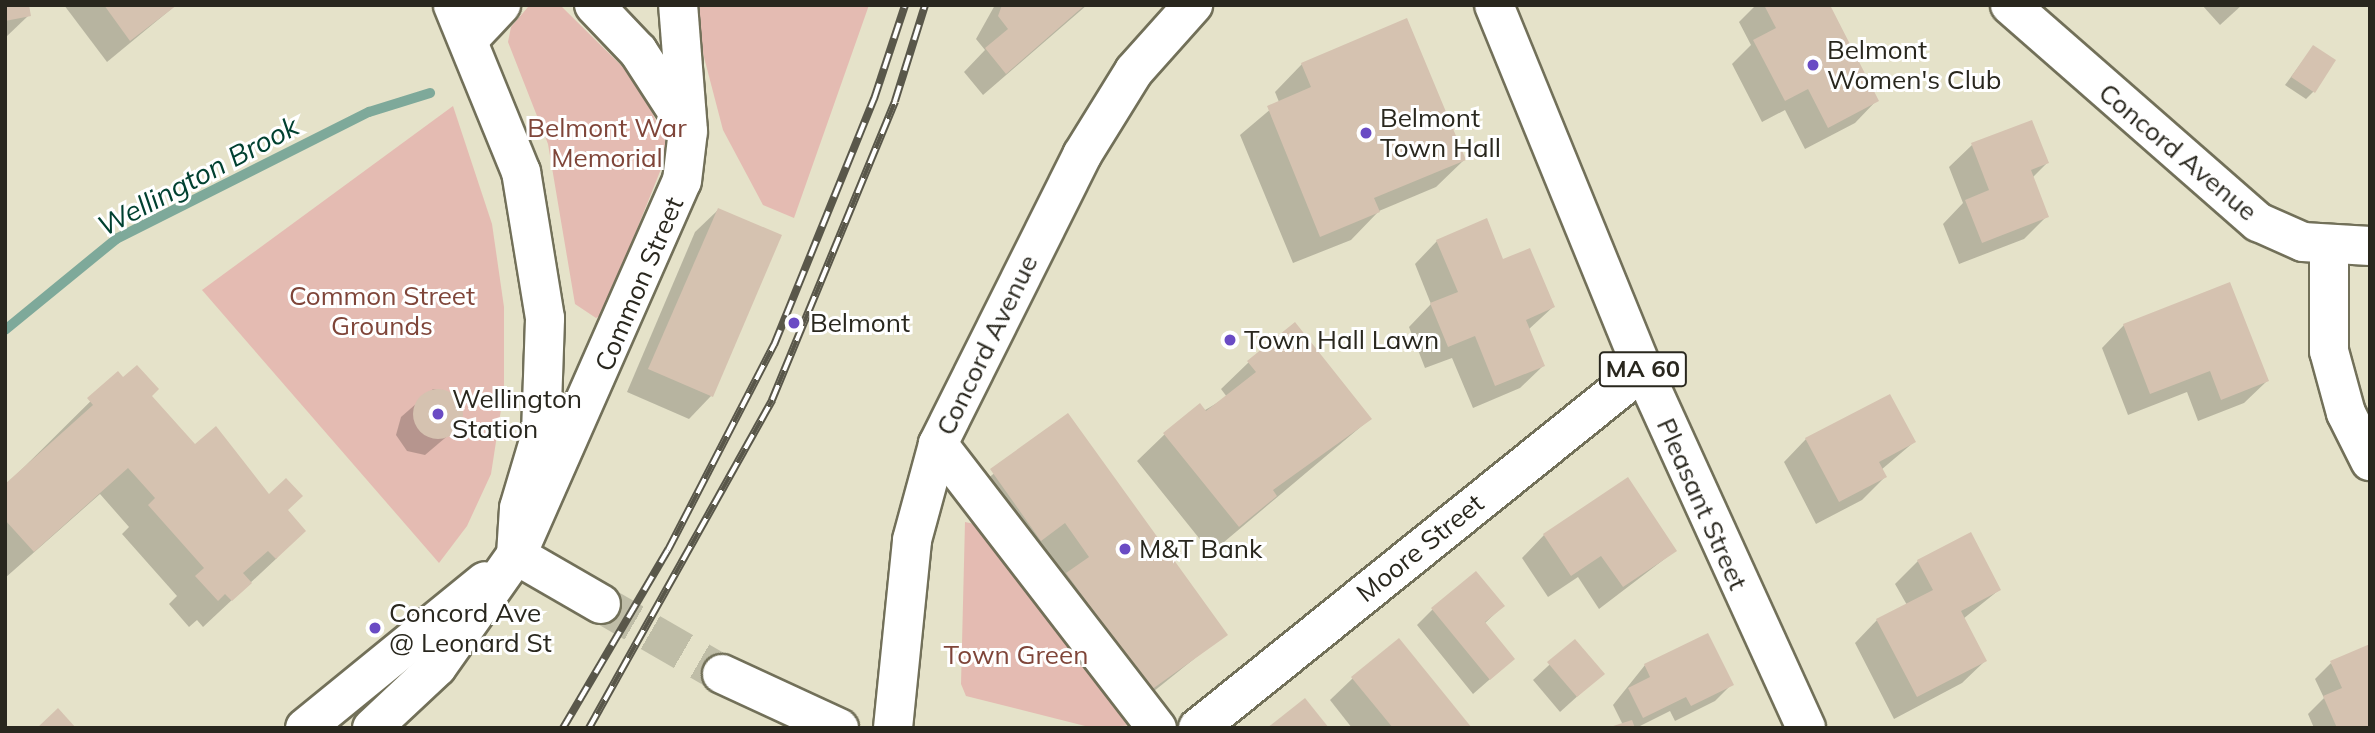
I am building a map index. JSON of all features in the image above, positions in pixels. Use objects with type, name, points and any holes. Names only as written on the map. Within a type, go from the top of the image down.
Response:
[{"type":"main road","points":[[372,728],[437,667],[516,555],[519,508],[541,434],[545,318],[522,172],[462,21],[501,5]]},
{"type":"main road","points":[[594,5],[638,51],[688,131]]},
{"type":"main road","name":"Common Street","points":[[516,555],[678,195],[688,131],[678,5]]},
{"type":"main road","name":"Concord Avenue","points":[[893,728],[912,540],[938,444],[1082,155],[1134,71],[1193,5]]},
{"type":"main road","name":"Pleasant Street","points":[[1494,5],[1643,370],[1806,728]]},
{"type":"main road","name":"Concord Avenue","points":[[2010,5],[2232,204],[2282,235],[2329,247],[2370,246]]},
{"type":"main road","points":[[2329,247],[2329,351],[2346,413],[2370,461]]},
{"type":"main road","name":"Moore Street","points":[[1198,728],[1643,370]]},
{"type":"main road","points":[[938,444],[1157,728]]},
{"type":"main road","points":[[516,555],[601,604]]},
{"type":"main road","points":[[305,728],[516,555]]},
{"type":"main road","points":[[722,674],[839,728]]},
{"type":"green space","name":"Belmont War Memorial","points":[[560,5],[638,82],[669,149],[603,314],[596,318],[575,304],[548,144],[508,42],[511,27],[528,7]]},
{"type":"green space","points":[[699,5],[869,5],[794,218],[763,205],[723,130],[699,38]]},
{"type":"green space","name":"Common Street Grounds","points":[[453,106],[492,224],[504,307],[504,390],[491,474],[467,526],[439,563],[202,290]]},
{"type":"green space","name":"Town Green","points":[[965,522],[979,525],[1134,725],[1093,728],[966,696],[961,684]]},
{"type":"building","points":[[5,5],[29,5],[31,16],[5,21]]},
{"type":"building","points":[[104,5],[177,5],[130,41]]},
{"type":"building","points":[[1002,5],[1085,5],[1006,74],[985,48],[1008,29],[998,16]]},
{"type":"building","name":"Belmont Women's Club","points":[[1764,5],[1830,5],[1879,101],[1828,128],[1808,89],[1785,101],[1753,40],[1776,28]]},
{"type":"building","name":"Belmont Town Hall","points":[[1407,18],[1466,160],[1374,198],[1380,212],[1320,237],[1267,106],[1311,87],[1301,63]]},
{"type":"building","points":[[2313,45],[2336,60],[2315,93],[2291,77]]},
{"type":"building","points":[[2032,120],[2049,163],[2031,170],[2049,217],[1982,243],[1965,200],[1989,190],[1971,143]]},
{"type":"building","points":[[718,208],[782,235],[713,397],[648,369]]},
{"type":"building","points":[[1487,218],[1503,259],[1530,248],[1555,307],[1526,320],[1545,366],[1495,386],[1475,336],[1448,347],[1430,303],[1458,292],[1436,240]]},
{"type":"building","points":[[2230,282],[2269,381],[2221,400],[2210,371],[2150,394],[2123,324]]},
{"type":"building","points":[[1295,322],[1372,419],[1273,490],[1277,496],[1239,527],[1163,433],[1200,403],[1206,411],[1256,372],[1247,361]]},
{"type":"building","points":[[137,365],[159,389],[152,396],[195,444],[216,426],[269,494],[286,478],[303,496],[288,510],[306,531],[276,559],[268,551],[243,573],[252,583],[232,601],[225,594],[218,601],[195,576],[204,568],[148,505],[155,498],[128,468],[34,552],[5,520],[5,484],[93,405],[87,398],[118,371],[123,377]]},
{"type":"building","name":"Wellington Station","points":[[438,389],[456,396],[463,414],[456,432],[438,439],[420,432],[413,414],[420,396]]},
{"type":"building","points":[[1890,394],[1916,442],[1879,462],[1887,477],[1839,502],[1805,438]]},
{"type":"building","name":"M&T Bank","points":[[1068,413],[1228,635],[1151,690],[1066,573],[1089,557],[1065,523],[1041,541],[990,469]]},
{"type":"building","points":[[1628,477],[1677,551],[1623,587],[1601,556],[1571,576],[1543,534]]},
{"type":"building","points":[[1971,532],[2001,590],[1961,611],[1987,661],[1917,697],[1876,619],[1933,590],[1917,560]]},
{"type":"building","points":[[1476,571],[1505,606],[1485,622],[1515,659],[1490,680],[1431,608]]},
{"type":"building","points":[[1708,633],[1734,685],[1691,706],[1686,697],[1643,718],[1628,688],[1650,677],[1644,664]]},
{"type":"building","points":[[1399,638],[1472,728],[1393,728],[1351,677]]},
{"type":"building","points":[[1575,639],[1605,674],[1577,697],[1547,662]]},
{"type":"building","points":[[2370,644],[2370,728],[2337,728],[2323,696],[2342,688],[2330,661]]},
{"type":"building","points":[[1305,698],[1329,728],[1267,728]]},
{"type":"building","points":[[58,708],[76,728],[37,728]]},
{"type":"building","points":[[1632,720],[1635,728],[1610,728],[1610,727]]},
{"type":"waterway","name":"Wellington Brook","points":[[5,330],[116,239],[369,112],[430,93]]},
{"type":"tunnel","points":[[601,604],[722,674]]},
{"type":"railway","points":[[563,728],[668,550],[774,345],[874,99],[905,5]]},
{"type":"railway","points":[[589,728],[772,400],[895,101],[925,5]]},
{"type":"place","name":"Belmont Women's Club","points":[[1813,65]]},
{"type":"place","name":"Belmont Town Hall","points":[[1366,133]]},
{"type":"place","name":"Belmont","points":[[794,323]]},
{"type":"place","name":"Town Hall Lawn","points":[[1230,340]]},
{"type":"place","name":"Wellington Station","points":[[438,414]]},
{"type":"place","name":"M&T Bank","points":[[1125,549]]},
{"type":"place","name":"Concord Ave @ Leonard St","points":[[375,628]]}]
